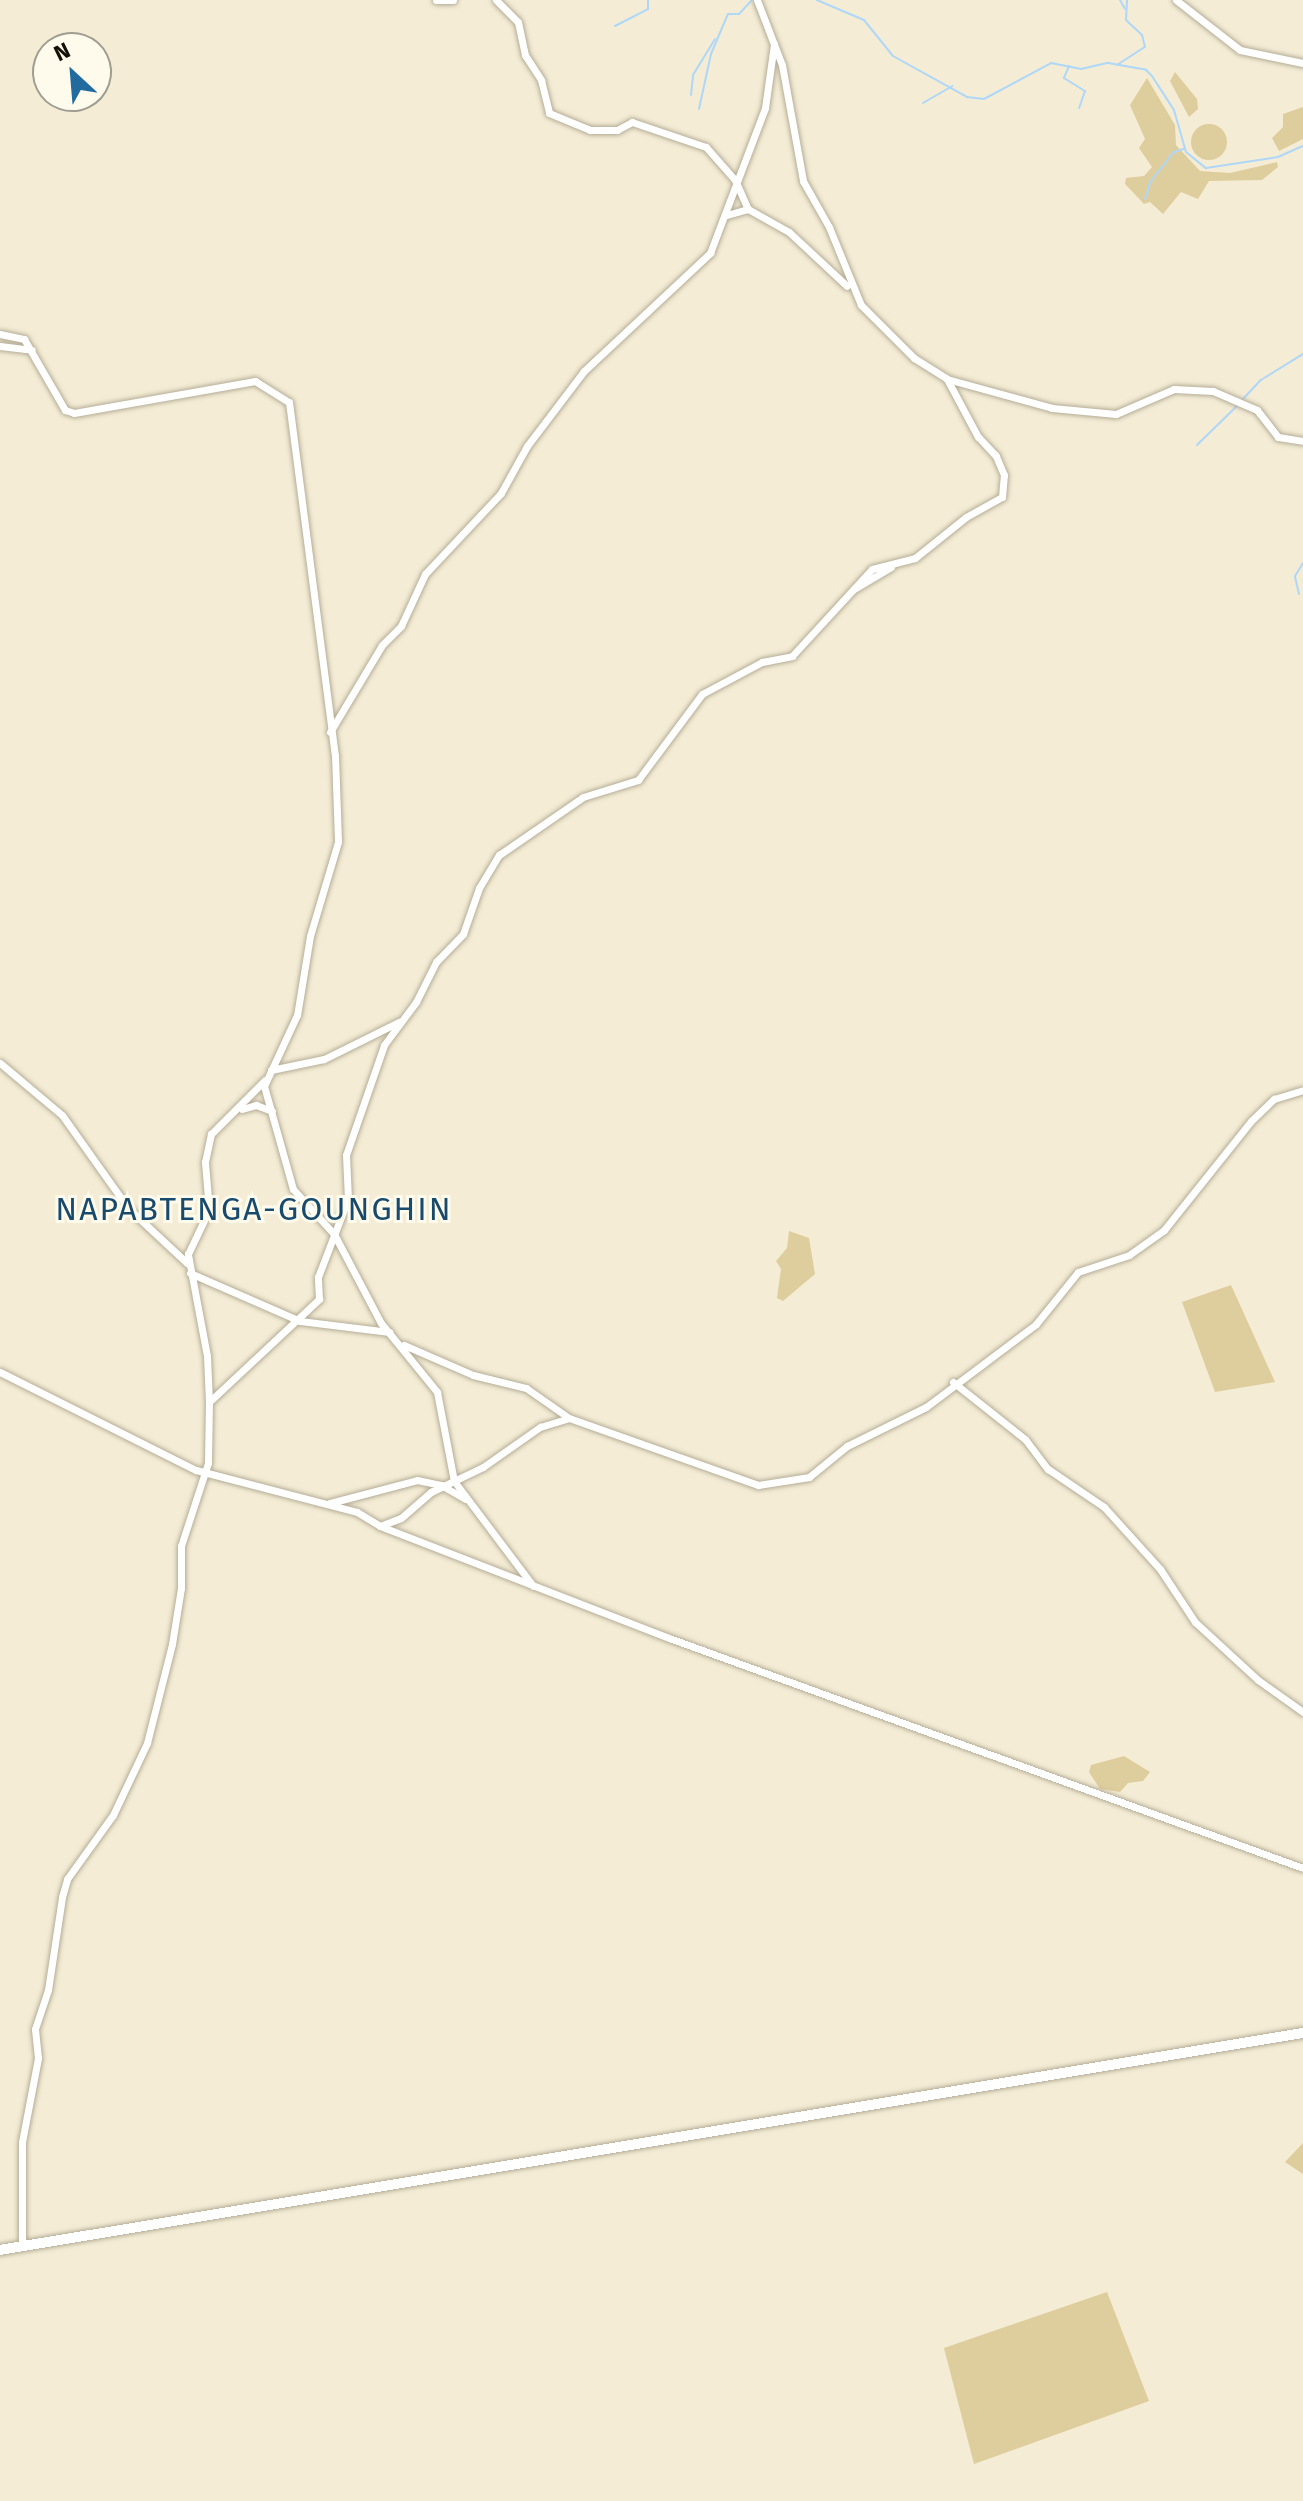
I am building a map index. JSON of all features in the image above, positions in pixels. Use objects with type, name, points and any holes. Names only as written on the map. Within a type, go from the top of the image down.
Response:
[{"type":"street","points":[[436,0],[453,0]]},
{"type":"street","points":[[496,0],[518,22],[525,55],[541,80],[549,113],[590,130],[617,130],[632,122],[706,147],[735,180],[748,209],[789,232],[837,273],[861,305],[914,358],[947,379],[1024,403],[1116,414],[1174,389],[1213,391],[1250,405],[1278,437],[1303,441]]},
{"type":"street","points":[[757,0],[789,95],[803,181],[829,227],[861,305]]},
{"type":"street","points":[[1176,0],[1240,50],[1303,63]]},
{"type":"street","points":[[330,732],[382,645],[401,626],[425,574],[501,493],[527,446],[584,371],[703,262],[727,215],[735,180],[765,108],[774,44]]},
{"type":"street","points":[[727,215],[748,209]]},
{"type":"street","points":[[0,334],[24,339],[65,410],[74,413],[255,381],[289,402],[330,732],[338,854],[310,936],[297,1015],[265,1080],[240,1110],[215,1129],[208,1142],[209,1210],[187,1263]]},
{"type":"street","points":[[0,346],[32,350]]},
{"type":"street","points":[[209,1402],[300,1321],[319,1299],[318,1277],[348,1199],[346,1155],[384,1045],[436,962],[463,934],[479,888],[499,855],[583,797],[638,780],[702,694],[762,662],[792,656],[872,569],[915,558],[1006,492],[996,456],[978,437],[947,379]]},
{"type":"street","points":[[271,1070],[324,1059],[401,1021]]},
{"type":"street","points":[[0,1063],[62,1115],[128,1208],[187,1263],[207,1356],[209,1402],[204,1472],[181,1546],[181,1588],[172,1644],[147,1743],[113,1815],[67,1879],[62,1897],[48,1990],[35,2029],[38,2058],[22,2142],[22,2246]]},
{"type":"street","points":[[265,1080],[293,1189],[334,1234],[389,1332],[404,1345],[473,1375],[526,1388],[569,1418],[668,1457],[771,1486],[809,1477],[847,1446],[926,1407],[953,1382],[1036,1324],[1078,1272],[1129,1255],[1164,1230],[1241,1131],[1274,1099],[1303,1090]]},
{"type":"street","points":[[240,1110],[256,1105],[273,1113]]},
{"type":"street","points":[[190,1273],[300,1321],[389,1332]]},
{"type":"street","points":[[404,1345],[416,1371],[441,1402],[453,1479],[533,1586]]},
{"type":"street","points":[[0,1372],[136,1443],[204,1472],[327,1503],[533,1586],[1303,1868]]},
{"type":"street","points":[[953,1382],[1025,1439],[1048,1469],[1104,1507],[1160,1569],[1195,1622],[1258,1680],[1303,1712]]},
{"type":"street","points":[[380,1526],[401,1518],[441,1485],[483,1467],[540,1427],[569,1418]]},
{"type":"street","points":[[327,1503],[393,1483],[417,1480],[441,1485],[467,1500]]},
{"type":"street","points":[[0,2250],[1303,2033]]},
{"type":"shaded area","points":[[1175,72],[1197,99],[1198,109],[1189,117],[1170,81]]},
{"type":"shaded area","points":[[1147,78],[1175,125],[1176,145],[1200,171],[1230,173],[1277,162],[1278,167],[1262,180],[1209,181],[1198,199],[1181,192],[1163,214],[1150,202],[1144,204],[1125,184],[1126,178],[1144,176],[1152,167],[1139,148],[1145,139],[1130,105]]},
{"type":"shaded area","points":[[1303,107],[1303,139],[1279,151],[1272,138],[1283,127],[1283,114]]},
{"type":"shaded area","points":[[1209,124],[1222,129],[1227,142],[1222,155],[1209,160],[1196,155],[1191,142],[1196,129]]},
{"type":"shaded area","points":[[789,1231],[809,1238],[815,1274],[783,1301],[777,1298],[781,1269],[776,1261],[787,1248]]},
{"type":"shaded area","points":[[1231,1285],[1275,1382],[1215,1392],[1182,1302]]},
{"type":"shaded area","points":[[1124,1756],[1150,1772],[1143,1781],[1128,1783],[1120,1792],[1100,1789],[1089,1772],[1091,1765]]},
{"type":"shaded area","points":[[1303,2143],[1303,2174],[1285,2162]]},
{"type":"shaded area","points":[[1107,2292],[1149,2401],[974,2464],[944,2348]]},
{"type":"waterway","points":[[615,26],[648,9],[648,0]]},
{"type":"waterway","points":[[699,109],[711,54],[728,14],[739,14],[752,0]]},
{"type":"waterway","points":[[817,0],[864,20],[893,56],[967,97],[984,99],[1051,63],[1081,69],[1108,63],[1146,70],[1152,76],[1174,110],[1186,152],[1206,168],[1278,157],[1303,146]]},
{"type":"waterway","points":[[1120,0],[1125,9]]},
{"type":"waterway","points":[[1117,65],[1145,47],[1142,35],[1126,20],[1127,0]]},
{"type":"waterway","points":[[691,95],[693,75],[715,39]]},
{"type":"waterway","points":[[1069,66],[1064,78],[1085,91],[1079,108]]},
{"type":"waterway","points":[[923,103],[952,86]]},
{"type":"waterway","points":[[1145,199],[1151,181],[1174,152],[1184,149]]},
{"type":"waterway","points":[[1243,399],[1261,380],[1303,354]]},
{"type":"waterway","points":[[1197,445],[1239,404]]},
{"type":"waterway","points":[[1299,594],[1295,576],[1303,563]]},
{"type":"district","name":"NAPABTENGA-GOUNGHIN","points":[[254,1209]]}]
